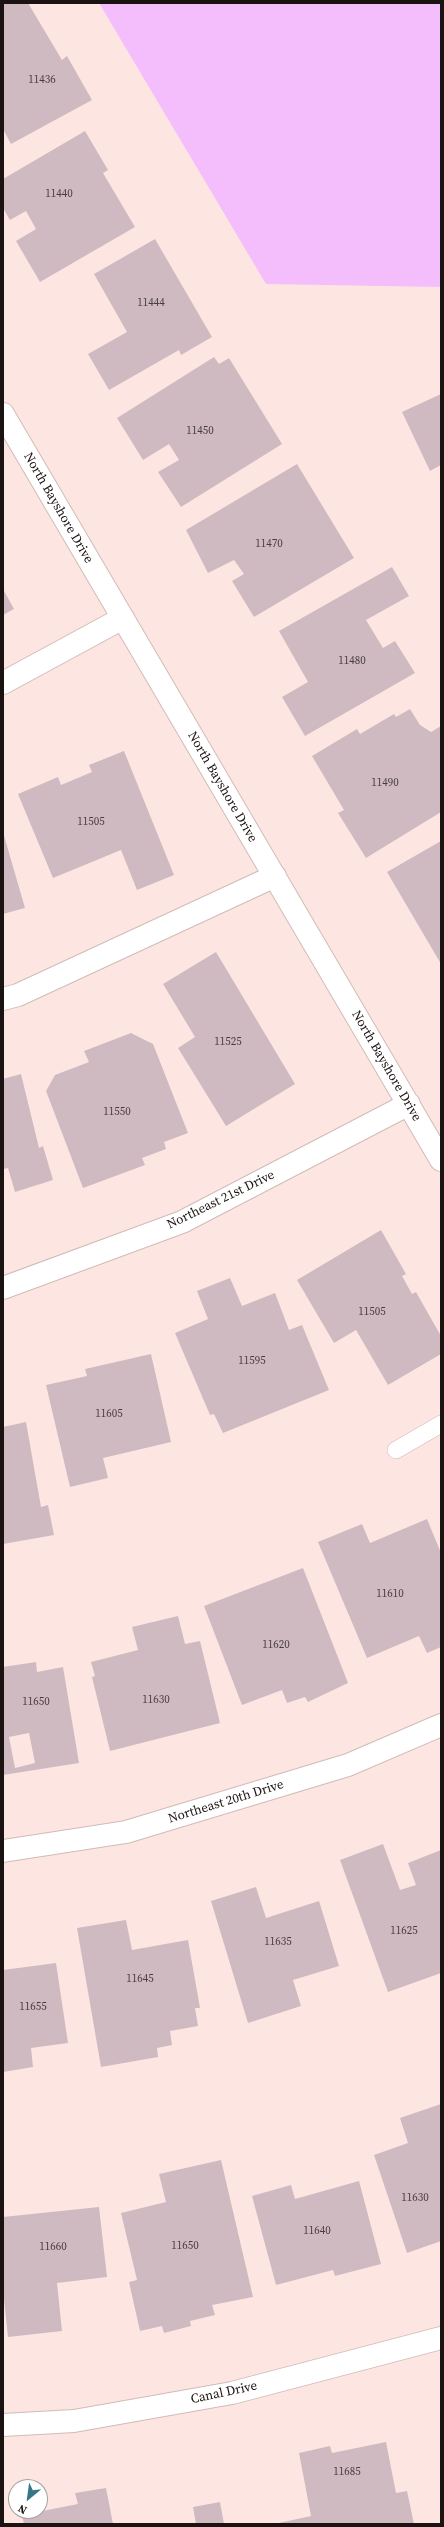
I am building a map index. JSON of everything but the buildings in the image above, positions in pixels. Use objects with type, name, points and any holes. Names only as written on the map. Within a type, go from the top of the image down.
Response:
[{"type":"street","name":"North Bayshore Drive","points":[[3,414],[441,1160]]},
{"type":"street","points":[[3,683],[123,618]]},
{"type":"street","points":[[3,999],[18,995],[275,876]]},
{"type":"street","name":"Northeast 21st Drive","points":[[3,1288],[182,1222],[409,1104]]},
{"type":"street","name":"Northeast 20th Drive","points":[[3,1851],[126,1832],[348,1765],[441,1725]]},
{"type":"street","name":"Canal Drive","points":[[3,2425],[74,2421],[232,2393],[441,2338]]},
{"type":"lane","points":[[396,1450],[441,1424]]},
{"type":"shaded area","points":[[99,3],[441,3],[441,287],[266,284]]}]
